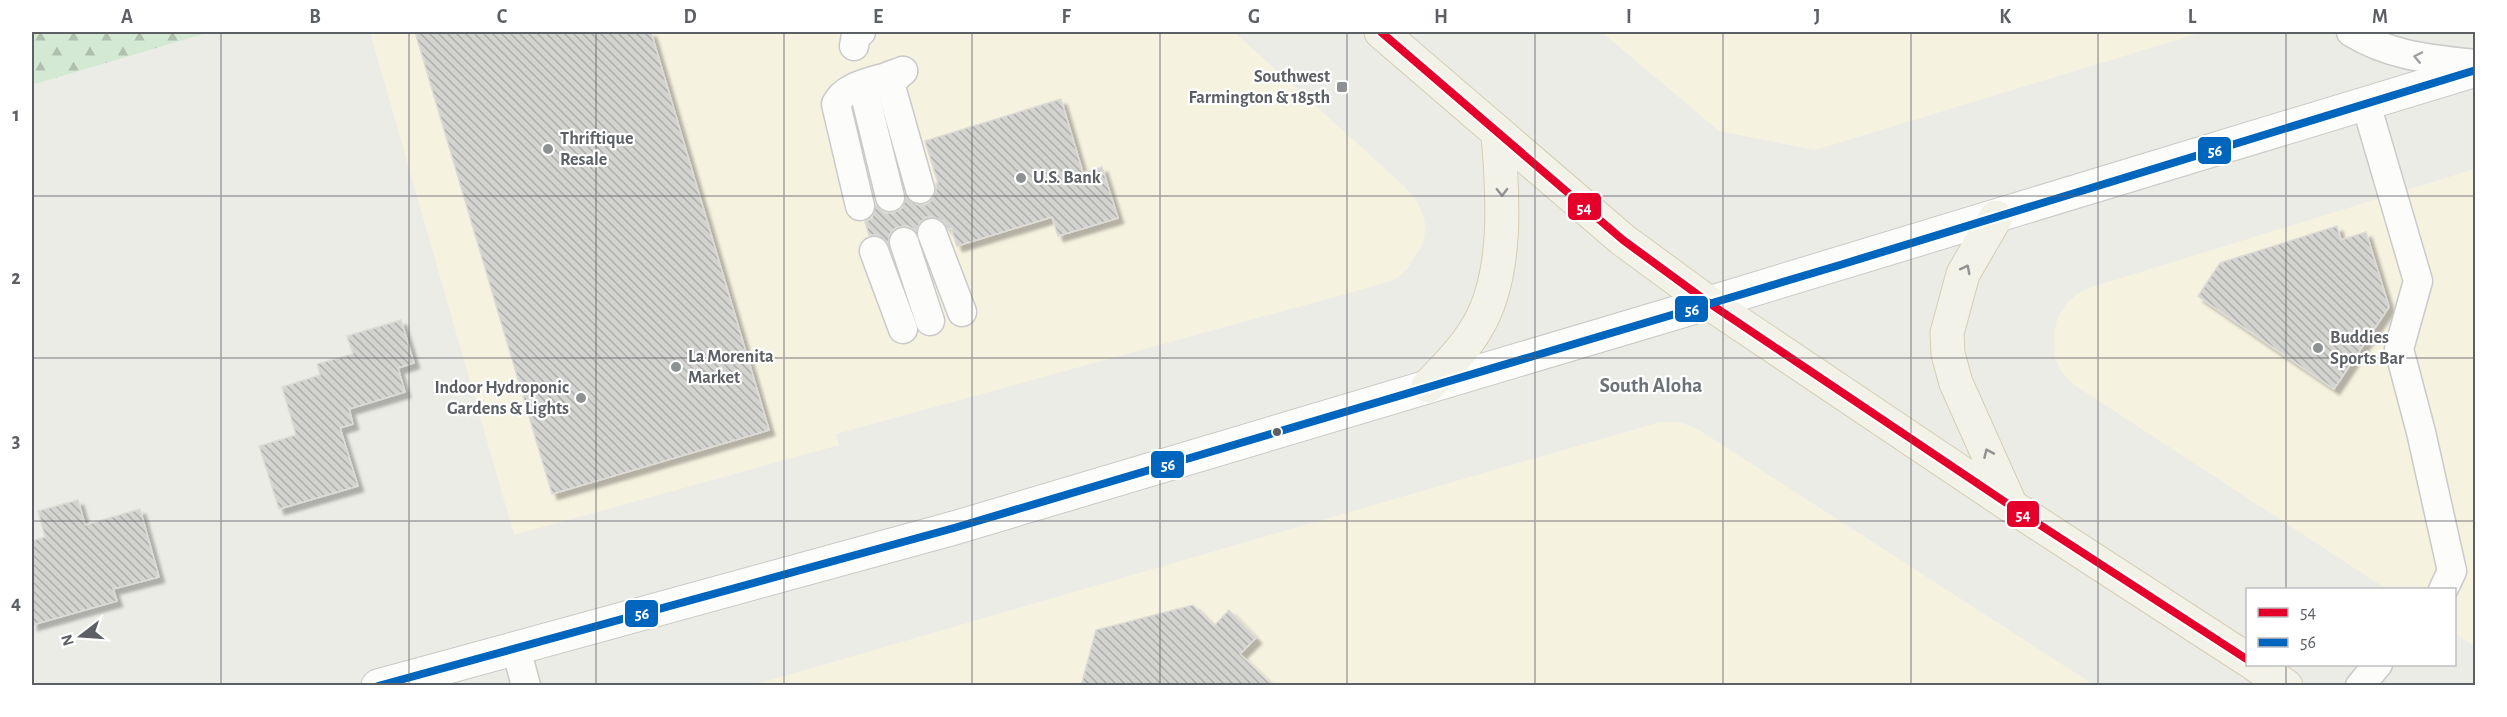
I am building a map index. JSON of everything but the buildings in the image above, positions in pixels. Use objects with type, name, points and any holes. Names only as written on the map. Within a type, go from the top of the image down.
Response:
[{"type":"main road","points":[[1381,32],[1623,240],[1709,303],[2246,659]]},
{"type":"main road","points":[[378,686],[954,528],[1996,217],[2475,70]]},
{"type":"main road","points":[[1428,386],[1456,356],[1477,328],[1490,296],[1503,224],[1498,134]]},
{"type":"main road","points":[[1996,217],[1963,273],[1947,333],[1948,354],[1956,383],[2012,506]]},
{"type":"main road","points":[[2257,666],[2286,686]]},
{"type":"lane","points":[[2351,32],[2373,45],[2421,58],[2475,64]]},
{"type":"lane","points":[[860,206],[836,104],[840,96],[848,90],[903,71],[892,81],[892,90],[920,189]]},
{"type":"lane","points":[[879,80],[868,89],[866,99],[890,197]]},
{"type":"lane","points":[[2366,104],[2418,281],[2399,349],[2421,432],[2452,571],[2444,588]]},
{"type":"lane","points":[[932,233],[962,312]]},
{"type":"lane","points":[[904,242],[930,321]]},
{"type":"lane","points":[[874,251],[903,329]]},
{"type":"lane","points":[[516,648],[526,686]]},
{"type":"lane","points":[[2360,686],[2376,666]]},
{"type":"shaded area","points":[[370,32],[1234,32],[1415,198],[1426,227],[1423,243],[1407,269],[1397,278],[1385,283],[836,434],[839,445],[514,535]]},
{"type":"shaded area","points":[[1602,32],[2203,32],[1815,150],[1719,131]]},
{"type":"shaded area","points":[[2475,169],[2475,647],[2456,634],[2456,588],[2385,588],[2073,384],[2062,372],[2055,358],[2054,332],[2058,317],[2067,303],[2078,293]]},
{"type":"shaded area","points":[[1660,422],[1679,422],[1696,428],[2094,685],[750,686]]},
{"type":"green space","points":[[32,32],[210,32],[35,84],[32,72]]},
{"type":"transit line","name":"54","points":[[1381,32],[1623,240],[1709,303],[2011,506],[2246,659]]},
{"type":"transit line","name":"56","points":[[378,686],[954,528],[1840,265],[2476,70]]},
{"type":"place","name":"Southwest Farmington & 185th","points":[[1342,87]]},
{"type":"place","name":"Thriftique Resale","points":[[548,149]]},
{"type":"place","name":"U.S. Bank","points":[[1021,178]]},
{"type":"place","name":"Buddies Sports Bar","points":[[2318,348]]},
{"type":"place","name":"La Morenita Market","points":[[676,367]]},
{"type":"place","name":"Indoor Hydroponic Gardens & Lights","points":[[581,398]]},
{"type":"district","name":"South Aloha","points":[[1651,385]]}]
